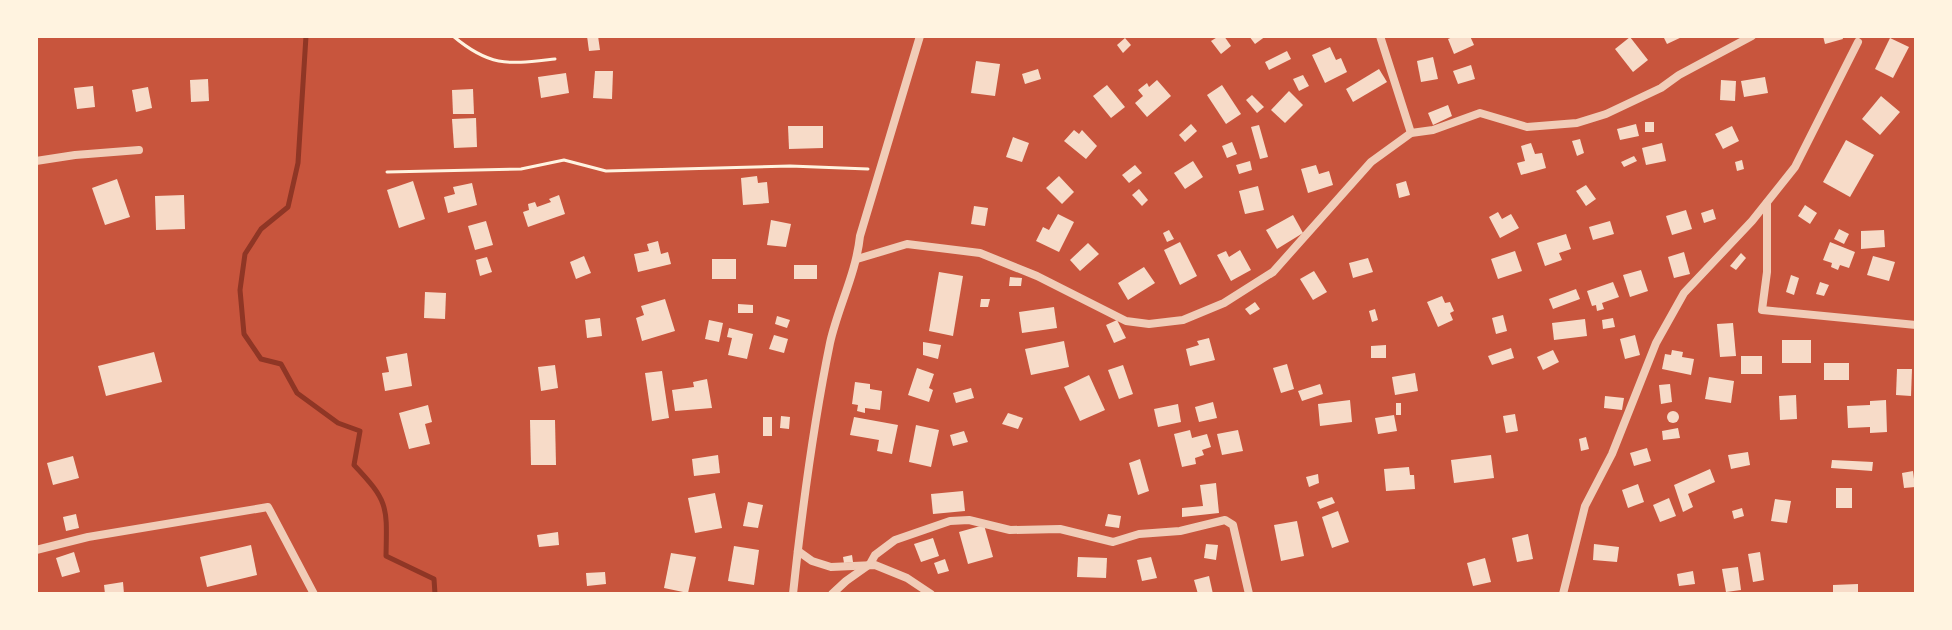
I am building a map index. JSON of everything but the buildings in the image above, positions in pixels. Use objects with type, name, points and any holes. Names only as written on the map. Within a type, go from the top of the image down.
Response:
[{"type":"street","points":[[793,594],[802,509],[831,340],[920,36]]},
{"type":"street","points":[[1380,36],[1411,133]]},
{"type":"street","points":[[857,259],[907,244],[980,253],[1037,276],[1126,321],[1149,324],[1183,320],[1224,303],[1273,272],[1371,162],[1411,133],[1433,130],[1480,113],[1527,127],[1548,127],[1591,118],[1661,88],[1752,36]]},
{"type":"street","points":[[1563,594],[1585,506],[1612,454],[1656,343],[1684,293],[1795,167],[1858,42]]},
{"type":"street","points":[[36,161],[139,150]]},
{"type":"street","points":[[1767,202],[1767,272],[1762,310],[1916,325]]},
{"type":"street","points":[[36,550],[88,537],[268,507],[314,594]]},
{"type":"street","points":[[832,594],[895,540],[950,521],[969,520],[1010,530],[1060,529],[1113,542],[1139,534],[1180,531],[1225,520],[1233,525],[1249,594]]},
{"type":"street","points":[[798,551],[812,561],[831,567],[870,564],[907,578],[931,594]]},
{"type":"path","points":[[453,36],[475,54],[508,64],[555,59]]},
{"type":"path","points":[[387,172],[521,169],[564,160],[606,171],[790,166],[880,169]]},
{"type":"waterway","points":[[306,36],[298,163],[288,207],[261,229],[245,254],[240,290],[244,334],[261,359],[281,364],[297,393],[338,423],[360,431],[354,465],[374,488],[384,506],[386,556],[434,579],[435,594]]}]
